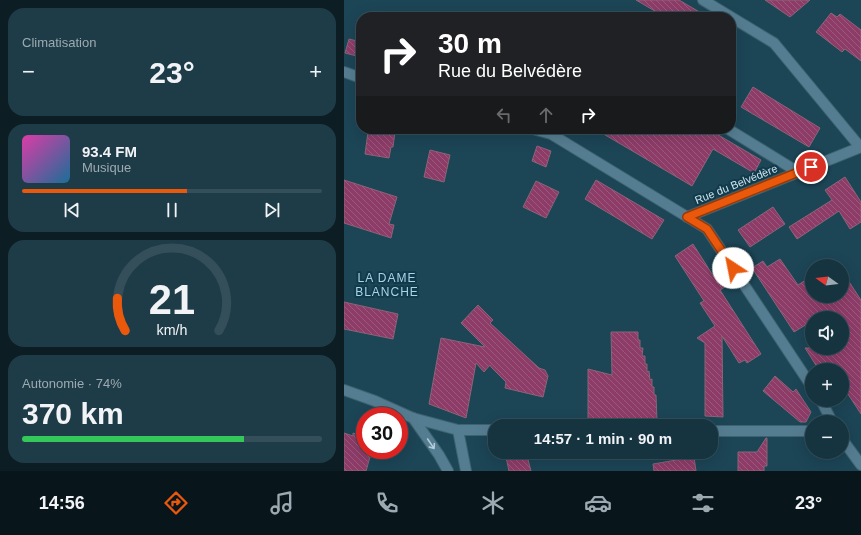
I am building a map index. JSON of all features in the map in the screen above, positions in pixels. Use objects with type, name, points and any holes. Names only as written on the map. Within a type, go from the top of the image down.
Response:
[{"type":"street","points":[[703,0],[723,12]]},
{"type":"street","points":[[736,20],[774,43],[860,147]]},
{"type":"street","points":[[344,72],[356,76]]},
{"type":"street","points":[[551,134],[707,229],[805,376]]},
{"type":"street","points":[[736,134],[798,172]]},
{"type":"street","name":"Rue du Belvédère","points":[[687,217],[860,147]]},
{"type":"street","points":[[344,390],[375,401],[413,418],[458,430],[488,430]]},
{"type":"street","points":[[413,418],[439,455],[448,471]]},
{"type":"street","points":[[458,430],[466,471]]},
{"type":"street","points":[[718,431],[805,431]]},
{"type":"street","points":[[849,449],[861,465]]},
{"type":"building","points":[[636,0],[679,0],[699,12],[656,12]]},
{"type":"building","points":[[765,0],[810,0],[790,17]]},
{"type":"building","points":[[831,13],[837,17],[840,14],[861,30],[861,61],[845,49],[842,52],[816,32]]},
{"type":"building","points":[[349,39],[356,41],[356,56],[345,53]]},
{"type":"building","points":[[753,87],[820,128],[809,147],[741,107]]},
{"type":"building","points":[[368,134],[395,134],[393,147],[391,147],[389,158],[365,154]]},
{"type":"building","points":[[604,134],[717,134],[761,160],[754,173],[713,149],[692,186]]},
{"type":"building","points":[[537,146],[551,151],[546,167],[532,161]]},
{"type":"building","points":[[430,150],[450,155],[444,182],[424,177]]},
{"type":"building","points":[[845,177],[861,202],[861,222],[850,229],[839,211],[797,239],[789,227],[832,200],[825,190]]},
{"type":"building","points":[[344,180],[397,197],[389,224],[394,225],[391,238],[344,223]]},
{"type":"building","points":[[596,180],[664,220],[652,239],[585,199]]},
{"type":"building","points":[[536,181],[559,192],[546,218],[523,207]]},
{"type":"building","points":[[773,207],[785,224],[750,247],[738,230]]},
{"type":"building","points":[[693,244],[714,277],[720,273],[728,285],[720,290],[761,354],[747,363],[745,360],[739,363],[722,336],[723,417],[705,416],[705,343],[697,338],[715,326],[700,303],[704,301],[675,256]]},
{"type":"building","points":[[780,259],[798,285],[805,280],[805,303],[849,303],[849,282],[861,300],[861,414],[849,396],[849,363],[815,363],[809,355],[849,355],[849,311],[805,311],[805,325],[794,332],[752,268],[763,261],[767,267]]},
{"type":"building","points":[[344,302],[398,314],[393,339],[344,329]]},
{"type":"building","points":[[478,305],[493,320],[490,323],[539,368],[545,370],[548,376],[543,397],[505,388],[506,382],[490,365],[484,372],[476,363],[466,418],[429,404],[441,338],[485,347],[461,323]]},
{"type":"building","points":[[611,332],[638,332],[640,348],[643,348],[642,356],[645,356],[647,372],[649,371],[650,380],[652,379],[652,387],[654,387],[654,395],[656,395],[657,419],[588,419],[588,369],[612,375]]},
{"type":"building","points":[[775,376],[793,392],[796,389],[805,403],[805,407],[808,407],[811,412],[810,415],[805,415],[805,422],[800,422],[763,391]]},
{"type":"building","points":[[344,433],[353,436],[353,433],[356,434],[356,459],[369,459],[366,471],[344,471]]},
{"type":"building","points":[[766,438],[767,466],[764,466],[764,471],[738,471],[738,452],[757,452]]},
{"type":"building","points":[[506,459],[528,459],[531,471],[509,471]]},
{"type":"building","points":[[682,459],[694,459],[696,471],[654,471],[653,464]]},
{"type":"district","name":"LA DAME BLANCHE","points":[[387,285]]},
{"type":"route","points":[[733,268],[707,229],[687,217],[811,167]]}]
